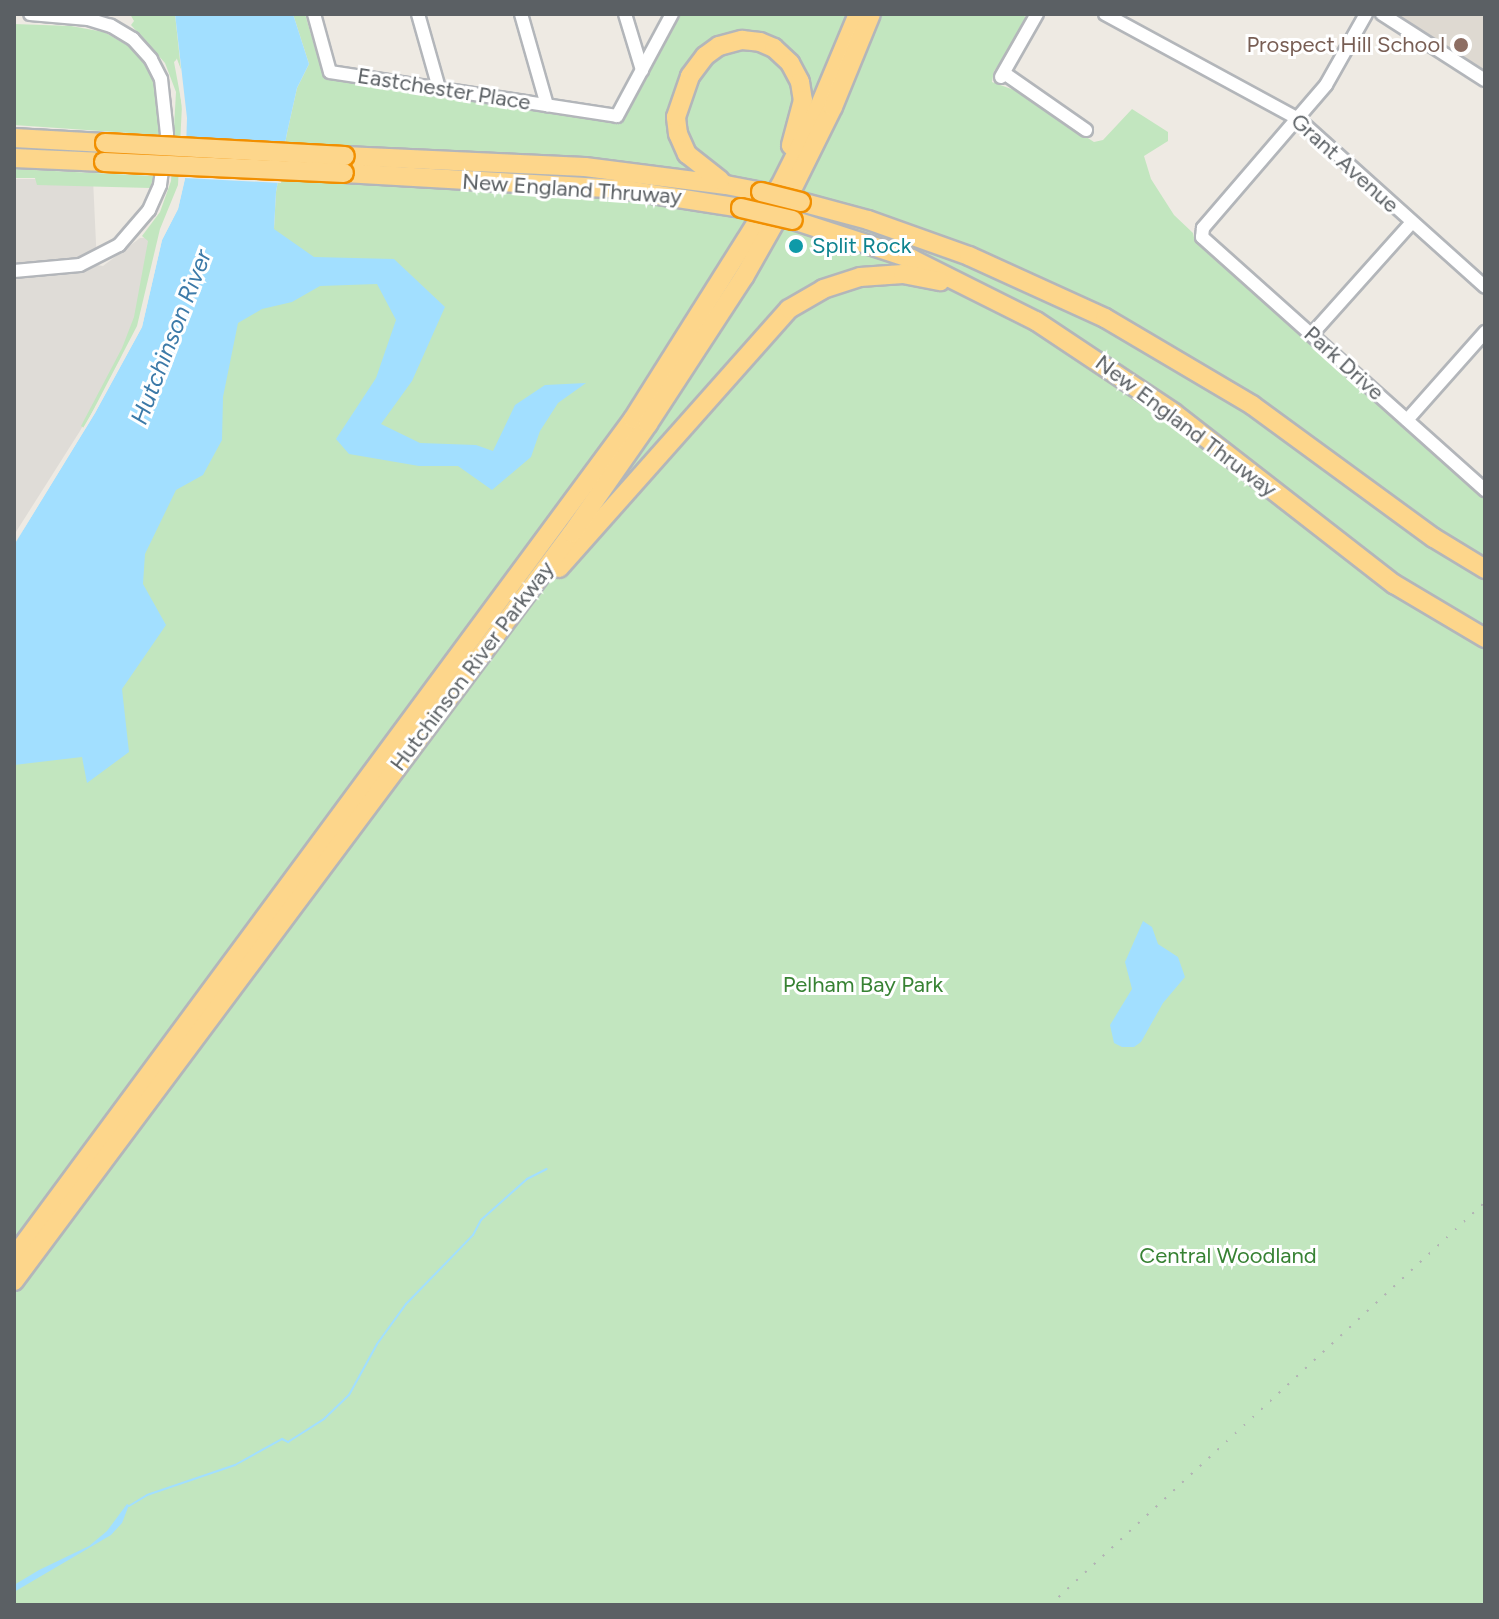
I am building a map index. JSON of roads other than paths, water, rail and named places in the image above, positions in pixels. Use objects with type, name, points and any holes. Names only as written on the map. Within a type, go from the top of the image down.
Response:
[{"type":"highway","name":"Hutchinson River Parkway","points":[[14,1257],[596,474],[677,354],[764,201],[812,124],[858,14]]},
{"type":"highway","name":"Hutchinson River Parkway","points":[[14,1281],[636,442],[750,267],[818,141],[871,14]]},
{"type":"highway","points":[[726,185],[687,154],[677,128],[678,106],[690,76],[709,52],[736,41],[760,42],[788,60],[802,94],[799,120],[764,201]]},
{"type":"highway","name":"New England Thruway","points":[[14,138],[105,143],[620,189],[741,208],[793,220],[898,253],[983,292],[1074,344],[1210,440],[1394,584],[1485,638]]},
{"type":"highway","name":"New England Thruway","points":[[14,158],[104,162],[585,167],[726,185],[764,201],[801,202],[940,244],[1025,279],[1105,318],[1252,405],[1434,538],[1485,569]]},
{"type":"highway","points":[[523,598],[553,574],[765,333],[798,303],[838,283],[886,273],[921,276],[983,292]]},
{"type":"street","points":[[15,271],[80,265],[119,245],[149,210],[160,185],[165,154],[165,100],[161,79],[145,51],[125,33],[101,22],[30,14]]},
{"type":"street","name":"Eastchester Place","points":[[314,14],[330,72],[617,116],[642,70]]},
{"type":"street","points":[[418,14],[439,88]]},
{"type":"street","points":[[521,14],[547,105]]},
{"type":"street","points":[[625,14],[642,70]]},
{"type":"street","points":[[642,70],[672,14]]},
{"type":"street","points":[[1037,14],[1002,76],[1086,130]]},
{"type":"street","name":"Grant Avenue","points":[[1105,14],[1298,119],[1485,287]]},
{"type":"street","points":[[1298,119],[1326,85],[1366,14]]},
{"type":"street","points":[[1382,14],[1485,80]]},
{"type":"street","name":"Park Drive","points":[[1298,119],[1203,228],[1202,237],[1485,490]]},
{"type":"street","points":[[1312,334],[1412,222]]},
{"type":"street","points":[[1407,420],[1485,332]]},
{"type":"water","name":"Hutchinson River","points":[[175,14],[293,14],[309,64],[297,88],[287,133],[276,192],[274,229],[314,257],[394,259],[445,307],[412,381],[381,424],[420,443],[476,445],[493,451],[515,405],[545,385],[586,383],[558,403],[540,431],[531,457],[492,490],[458,466],[419,466],[349,454],[336,439],[376,378],[396,320],[377,284],[320,286],[292,302],[262,309],[238,323],[223,397],[222,440],[203,475],[176,490],[145,554],[143,584],[166,625],[122,689],[129,752],[87,783],[82,757],[14,765],[14,545],[95,413],[142,327],[162,240],[178,209],[185,179],[187,118]]},
{"type":"water","points":[[1143,921],[1152,927],[1158,944],[1178,957],[1185,977],[1163,1003],[1141,1042],[1134,1047],[1122,1047],[1114,1043],[1110,1025],[1132,989],[1125,962]]},
{"type":"water","points":[[127,1504],[122,1523],[111,1535],[14,1592],[14,1585],[89,1546],[107,1531]]},
{"type":"waterway","points":[[129,1506],[147,1495],[235,1465],[282,1439],[288,1442],[324,1419],[349,1395],[377,1344],[406,1304],[473,1235],[481,1220],[527,1179],[547,1169]]},
{"type":"railway","points":[[1050,1605],[1485,1202]]},
{"type":"place","name":"Prospect Hill School","points":[[1461,45]]},
{"type":"place","name":"Split Rock","points":[[796,246]]},
{"type":"park label","name":"Pelham Bay Park","points":[[863,985]]},
{"type":"park label","name":"Central Woodland","points":[[1228,1256]]}]
